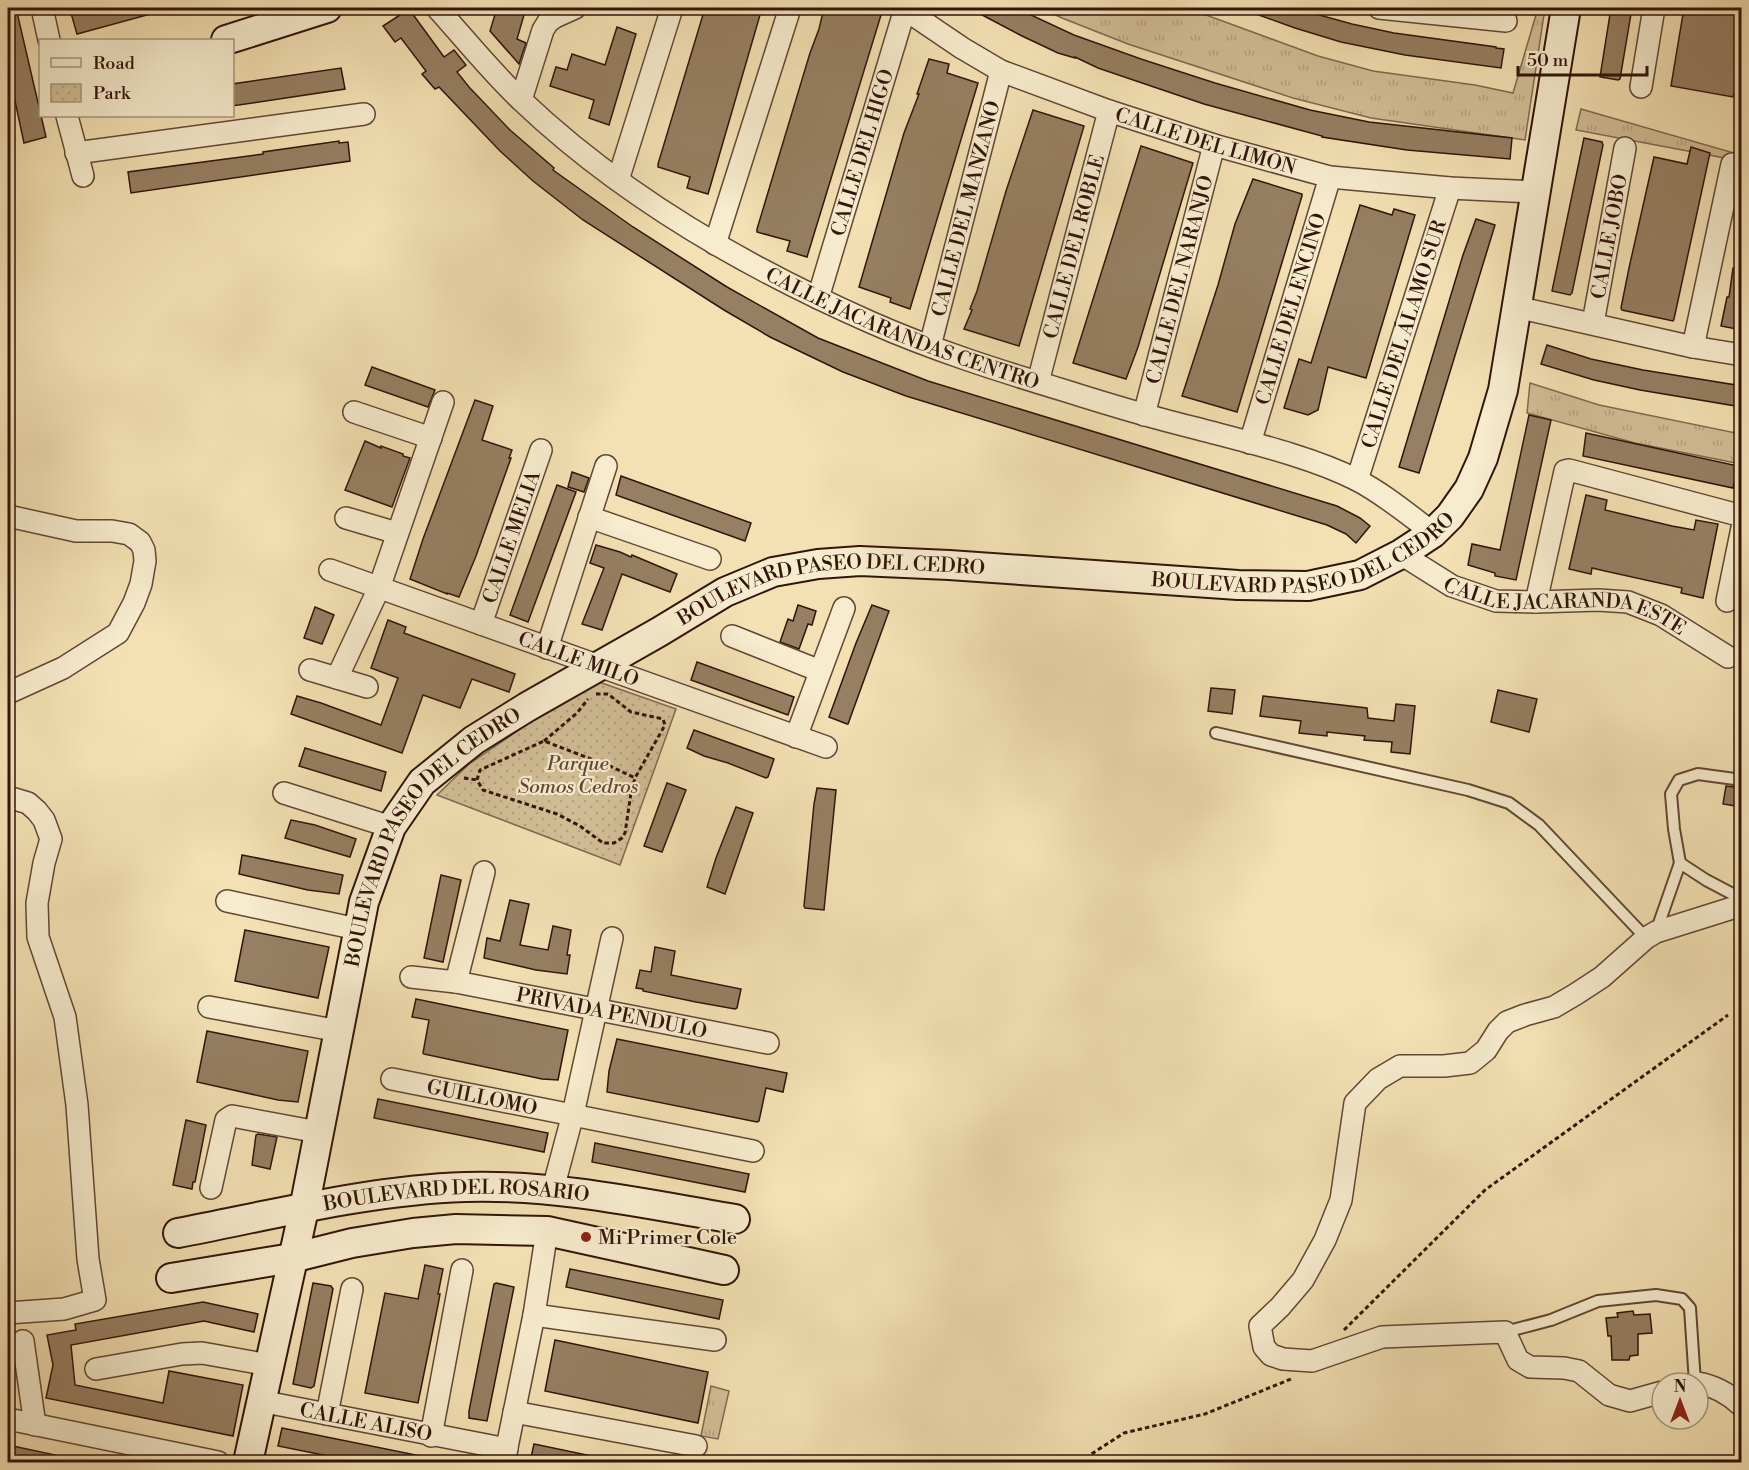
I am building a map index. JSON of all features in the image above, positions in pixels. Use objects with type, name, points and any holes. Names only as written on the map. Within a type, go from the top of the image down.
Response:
[{"type":"street","points":[[42,8],[49,39]]},
{"type":"street","points":[[229,39],[327,8]]},
{"type":"street","name":"CALLE JACARANDAS CENTRO","points":[[437,8],[521,100],[569,142],[618,180],[715,244],[818,298],[930,346],[1143,415],[1250,443],[1357,480],[1433,532]]},
{"type":"street","points":[[521,100],[543,30],[548,22],[575,8]]},
{"type":"street","points":[[618,180],[672,8]]},
{"type":"street","points":[[715,244],[790,8]]},
{"type":"street","name":"CALLE DEL LIMÓN","points":[[904,8],[962,48],[1001,71],[1109,111],[1214,145],[1330,177],[1450,188],[1534,192]]},
{"type":"street","name":"CALLE DEL HIGO","points":[[818,298],[904,8]]},
{"type":"street","points":[[1379,8],[1506,21]]},
{"type":"street","name":"BOULEVARD PASEO DEL CEDRO","points":[[248,1462],[304,1209],[357,929],[373,873],[391,827],[422,782],[455,754],[500,723],[725,592],[773,572],[818,564],[860,561],[1238,585],[1308,586],[1360,575],[1401,554],[1433,532],[1450,516],[1469,489],[1483,459],[1503,390],[1566,8]]},
{"type":"street","points":[[1641,87],[1654,8]]},
{"type":"street","name":"CALLE DEL MANZANO","points":[[930,346],[1001,71]]},
{"type":"street","name":"CALLE DEL ROBLE","points":[[1038,382],[1109,111]]},
{"type":"street","points":[[76,153],[364,114]]},
{"type":"street","points":[[67,117],[83,176]]},
{"type":"street","name":"CALLE DEL NARANJO","points":[[1143,415],[1214,145]]},
{"type":"street","name":"CALLE JOBO","points":[[1593,323],[1625,148]]},
{"type":"street","points":[[1693,346],[1732,164]]},
{"type":"street","name":"CALLE DEL ENCINO","points":[[1250,443],[1330,177]]},
{"type":"street","name":"CALLE DEL ÁLAMO SUR","points":[[1357,480],[1450,188]]},
{"type":"street","points":[[1516,307],[1742,355]]},
{"type":"street","points":[[337,678],[379,588],[443,402]]},
{"type":"street","points":[[354,412],[431,438]]},
{"type":"street","name":"CALLE MELIA","points":[[481,624],[541,450]]},
{"type":"street","points":[[547,648],[606,466]]},
{"type":"street","points":[[1536,602],[1565,471],[1569,470],[1742,516]]},
{"type":"street","points":[[8,516],[76,531],[112,531],[129,534],[140,542],[144,550],[145,561],[141,584],[134,603],[118,633],[63,668],[8,693]]},
{"type":"street","points":[[589,517],[710,559]]},
{"type":"street","points":[[346,518],[397,533]]},
{"type":"street","points":[[1727,601],[1742,528]]},
{"type":"street","name":"CALLE JACARANDA ESTE","points":[[1401,554],[1452,586],[1496,601],[1628,602],[1661,615],[1728,657]]},
{"type":"street","name":"CALLE MILO","points":[[330,570],[826,747]]},
{"type":"street","points":[[796,736],[844,608]]},
{"type":"street","points":[[732,636],[820,671]]},
{"type":"street","points":[[310,670],[367,687]]},
{"type":"street","points":[[284,793],[391,827]]},
{"type":"street","points":[[8,797],[28,803],[44,820],[51,839],[44,862],[37,903],[38,937],[65,1017],[77,1105],[88,1259],[95,1300],[64,1309],[8,1313]]},
{"type":"street","points":[[456,982],[484,872]]},
{"type":"street","points":[[226,901],[357,929]]},
{"type":"street","points":[[1650,1395],[1630,1401],[1609,1395],[1579,1371],[1530,1367],[1518,1360],[1505,1332],[1382,1337],[1312,1361],[1271,1356],[1264,1347],[1260,1326],[1303,1280],[1325,1240],[1341,1200],[1356,1103],[1378,1079],[1400,1066],[1444,1066],[1470,1063],[1486,1050],[1498,1031],[1507,1022],[1554,1007],[1576,994],[1602,977],[1651,935],[1742,906]]},
{"type":"street","points":[[553,1189],[573,1114],[612,938]]},
{"type":"street","name":"PRIVADA PENDULO","points":[[411,977],[456,982],[768,1043]]},
{"type":"street","points":[[209,1007],[339,1031]]},
{"type":"street","name":"GUILLOMO","points":[[392,1079],[753,1151]]},
{"type":"street","points":[[212,1188],[228,1118],[232,1116],[318,1132]]},
{"type":"street","name":"BOULEVARD DEL ROSARIO","points":[[178,1233],[370,1196],[467,1186],[553,1189],[735,1219]]},
{"type":"street","name":"BOULEVARD DEL ROSARIO","points":[[171,1278],[292,1258],[352,1243],[456,1229],[547,1231],[724,1270]]},
{"type":"street","points":[[506,1456],[534,1315],[547,1231]]},
{"type":"street","points":[[431,1436],[462,1270]]},
{"type":"street","points":[[327,1414],[352,1289]]},
{"type":"street","points":[[534,1315],[715,1340]]},
{"type":"street","points":[[23,1341],[35,1425]]},
{"type":"street","points":[[96,1369],[182,1354],[202,1353],[269,1365]]},
{"type":"street","points":[[1710,1387],[1731,1396],[1742,1406]]},
{"type":"street","name":"CALLE ALISO","points":[[260,1401],[431,1436],[506,1456]]},
{"type":"street","points":[[514,1412],[696,1446]]},
{"type":"street","points":[[8,1419],[218,1462]]},
{"type":"lane","points":[[1216,733],[1468,790],[1509,803],[1539,825],[1651,935],[1680,863],[1671,794],[1679,780],[1698,774],[1742,780]]},
{"type":"lane","points":[[1680,863],[1742,899]]},
{"type":"lane","points":[[1505,1332],[1551,1320],[1598,1301],[1656,1295],[1682,1299],[1690,1308],[1695,1371]]},
{"type":"path","points":[[596,694],[608,694],[631,712],[663,719],[665,725],[635,778],[625,833],[622,838],[609,844],[603,843],[580,826],[557,814],[483,790],[478,784],[480,770],[544,741],[596,694]]},
{"type":"path","points":[[544,741],[635,778]]},
{"type":"path","points":[[1337,1336],[1485,1190],[1728,1015]]},
{"type":"path","points":[[1079,1462],[1124,1433],[1205,1414],[1293,1379],[1312,1361]]},
{"type":"green space","points":[[1041,8],[1187,8],[1318,56],[1373,71],[1475,85],[1513,93],[1538,8],[1545,8],[1525,140],[1371,118],[1293,98],[1128,44]]},
{"type":"green space","points":[[1581,109],[1741,155],[1741,161],[1576,130]]},
{"type":"green space","points":[[1530,383],[1599,405],[1741,434],[1741,464],[1635,443],[1527,413]]},
{"type":"green space","name":"Parque Somos Cedros","points":[[599,682],[676,709],[620,865],[437,795],[469,764],[535,719]]},
{"type":"green space","points":[[711,1386],[729,1391],[718,1439],[701,1436]]},
{"type":"building","points":[[8,8],[16,8],[39,107],[39,117],[41,117],[46,137],[24,143],[8,68]]},
{"type":"building","points":[[93,8],[158,8],[158,12],[77,34],[71,13]]},
{"type":"building","points":[[497,8],[526,8],[517,39],[526,43],[519,64],[490,31]]},
{"type":"building","points":[[705,8],[762,8],[708,194],[687,188],[690,177],[658,167]]},
{"type":"building","points":[[824,8],[855,8],[881,15],[807,257],[787,251],[790,241],[757,232],[757,229]]},
{"type":"building","points":[[969,8],[1016,8],[1074,35],[1141,59],[1310,110],[1369,122],[1512,138],[1510,159],[1407,150],[1322,137],[1204,104],[1098,68],[1075,57],[1058,53]]},
{"type":"building","points":[[1242,8],[1294,8],[1394,33],[1496,47],[1504,49],[1501,68],[1405,55],[1341,42]]},
{"type":"building","points":[[1611,8],[1632,8],[1618,80],[1600,77]]},
{"type":"building","points":[[1684,8],[1742,8],[1742,60],[1733,97],[1671,86]]},
{"type":"building","points":[[409,9],[444,57],[454,50],[466,65],[457,72],[469,87],[510,130],[554,168],[553,170],[633,227],[727,287],[818,338],[928,381],[1337,506],[1370,526],[1356,543],[1346,534],[1327,525],[906,396],[843,372],[770,337],[583,220],[533,181],[500,151],[439,87],[435,89],[422,74],[426,71],[401,38],[395,42],[383,26]]},
{"type":"building","points":[[617,27],[636,34],[609,125],[589,118],[594,100],[550,86],[556,67],[567,70],[572,54],[605,65]]},
{"type":"building","points":[[929,59],[949,64],[947,73],[978,83],[910,309],[890,302],[891,298],[859,287],[904,133]]},
{"type":"building","points":[[341,68],[345,89],[234,106],[234,84]]},
{"type":"building","points":[[1033,110],[1084,126],[1019,346],[964,329],[972,310],[970,309]]},
{"type":"building","points":[[1584,138],[1602,142],[1603,145],[1570,295],[1552,291]]},
{"type":"building","points":[[339,141],[339,143],[348,142],[350,161],[131,193],[128,172],[263,154],[263,152]]},
{"type":"building","points":[[1141,146],[1193,163],[1138,347],[1126,379],[1073,363]]},
{"type":"building","points":[[1691,147],[1710,153],[1674,319],[1673,321],[1622,310],[1654,157],[1687,164]]},
{"type":"building","points":[[1253,179],[1302,194],[1302,196],[1237,412],[1182,396],[1235,224]]},
{"type":"building","points":[[1360,205],[1392,215],[1394,209],[1415,215],[1366,378],[1328,367],[1318,410],[1308,415],[1284,408],[1299,359],[1311,363]]},
{"type":"building","points":[[1476,219],[1495,225],[1419,473],[1399,467]]},
{"type":"building","points":[[1733,268],[1742,269],[1742,330],[1721,326],[1727,297],[1729,297]]},
{"type":"building","points":[[1547,345],[1591,359],[1643,370],[1742,386],[1742,407],[1640,390],[1594,380],[1541,364]]},
{"type":"building","points":[[372,367],[435,390],[428,407],[365,385]]},
{"type":"building","points":[[475,400],[493,406],[482,440],[512,450],[476,556],[459,597],[410,579]]},
{"type":"building","points":[[1529,415],[1551,420],[1516,580],[1495,576],[1495,573],[1468,565],[1472,544],[1500,550]]},
{"type":"building","points":[[1586,433],[1738,466],[1733,488],[1583,456]]},
{"type":"building","points":[[365,441],[410,458],[392,507],[345,490]]},
{"type":"building","points":[[572,472],[589,478],[584,492],[568,487]]},
{"type":"building","points":[[621,476],[751,523],[745,541],[616,495]]},
{"type":"building","points":[[557,485],[576,492],[528,622],[510,615]]},
{"type":"building","points":[[1586,495],[1607,500],[1605,510],[1672,526],[1694,530],[1696,520],[1718,524],[1703,598],[1681,593],[1682,588],[1592,568],[1591,574],[1569,569]]},
{"type":"building","points":[[596,545],[631,557],[632,555],[677,574],[670,592],[622,574],[602,630],[582,624],[604,568],[590,563]]},
{"type":"building","points":[[798,605],[816,611],[812,625],[808,624],[799,649],[780,642],[788,619],[793,621]]},
{"type":"building","points":[[872,605],[889,611],[847,724],[829,717]]},
{"type":"building","points":[[315,607],[334,615],[322,644],[304,638]]},
{"type":"building","points":[[388,620],[406,627],[404,633],[515,674],[509,692],[472,679],[460,708],[423,695],[402,753],[291,714],[297,696],[381,725],[398,678],[371,668]]},
{"type":"building","points":[[697,662],[794,697],[788,715],[691,680]]},
{"type":"building","points":[[1211,688],[1235,690],[1232,714],[1208,711]]},
{"type":"building","points":[[1498,690],[1537,699],[1529,732],[1491,722]]},
{"type":"building","points":[[1263,696],[1367,708],[1368,718],[1394,721],[1396,704],[1415,706],[1410,754],[1391,752],[1392,742],[1364,740],[1365,736],[1327,732],[1327,736],[1299,733],[1301,721],[1260,716]]},
{"type":"building","points":[[694,730],[774,759],[768,777],[704,756],[687,748]]},
{"type":"building","points":[[305,748],[386,772],[381,791],[299,766]]},
{"type":"building","points":[[667,783],[686,790],[662,852],[644,846]]},
{"type":"building","points":[[1726,786],[1742,788],[1742,807],[1723,804]]},
{"type":"building","points":[[817,788],[836,790],[824,910],[804,906]]},
{"type":"building","points":[[736,807],[753,813],[725,894],[707,887]]},
{"type":"building","points":[[291,820],[315,825],[356,839],[350,857],[285,838]]},
{"type":"building","points":[[242,855],[343,875],[339,894],[308,890],[239,874]]},
{"type":"building","points":[[441,875],[461,880],[443,962],[424,958]]},
{"type":"building","points":[[510,900],[529,904],[520,945],[548,950],[553,926],[571,930],[567,974],[536,970],[484,958],[487,938],[500,941]]},
{"type":"building","points":[[245,930],[329,947],[318,998],[235,981]]},
{"type":"building","points":[[655,947],[675,951],[671,975],[741,989],[737,1008],[696,1002],[636,988],[640,970],[651,972]]},
{"type":"building","points":[[416,999],[568,1030],[558,1080],[542,1079],[424,1054],[429,1020],[412,1017]]},
{"type":"building","points":[[207,1031],[308,1051],[298,1102],[278,1100],[197,1082]]},
{"type":"building","points":[[617,1039],[787,1073],[783,1092],[766,1088],[757,1122],[607,1092],[609,1071]]},
{"type":"building","points":[[378,1099],[548,1133],[544,1152],[374,1118]]},
{"type":"building","points":[[186,1120],[206,1125],[192,1189],[173,1185]]},
{"type":"building","points":[[258,1134],[277,1137],[270,1169],[252,1165]]},
{"type":"building","points":[[595,1143],[749,1174],[745,1192],[592,1162]]},
{"type":"building","points":[[425,1265],[443,1269],[418,1403],[365,1393],[385,1293],[418,1299]]},
{"type":"building","points":[[570,1269],[723,1300],[719,1319],[566,1287]]},
{"type":"building","points":[[313,1283],[331,1286],[333,1289],[314,1386],[311,1388],[293,1384]]},
{"type":"building","points":[[496,1283],[514,1287],[487,1421],[469,1418],[469,1411]]},
{"type":"building","points":[[203,1302],[258,1314],[254,1332],[204,1321],[71,1345],[75,1385],[163,1403],[169,1371],[243,1385],[233,1436],[46,1398],[53,1365],[47,1335],[76,1330],[75,1324]]},
{"type":"building","points":[[1633,1311],[1634,1315],[1650,1314],[1652,1333],[1638,1334],[1638,1355],[1630,1356],[1629,1360],[1612,1360],[1611,1336],[1608,1336],[1606,1318],[1618,1317],[1617,1313]]},
{"type":"building","points":[[555,1340],[708,1372],[698,1423],[545,1391]]},
{"type":"building","points":[[282,1428],[421,1456],[420,1462],[358,1462],[278,1446]]},
{"type":"building","points":[[534,1444],[592,1456],[591,1462],[530,1462]]},
{"type":"building","points":[[8,1445],[60,1456],[59,1462],[8,1462]]},
{"type":"place","name":"Mi Primer Cole","points":[[586,1237]]}]
